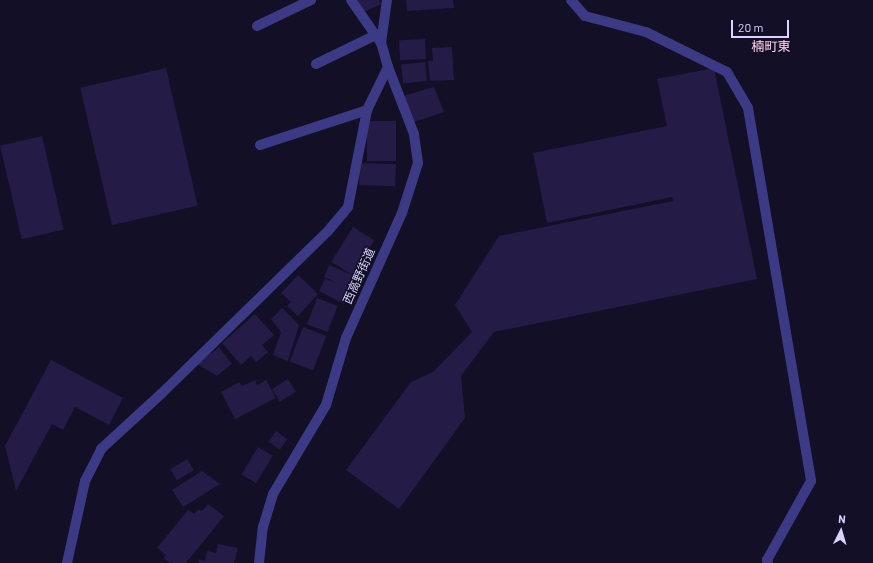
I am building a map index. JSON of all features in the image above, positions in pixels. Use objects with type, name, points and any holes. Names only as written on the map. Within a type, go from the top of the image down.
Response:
[{"type":"street","points":[[257,26],[311,0]]},
{"type":"street","name":"西高野街道","points":[[259,563],[263,527],[274,494],[326,405],[346,338],[402,213],[418,163],[414,134],[388,67],[379,39],[351,0]]},
{"type":"street","points":[[316,64],[379,39],[387,0]]},
{"type":"street","points":[[571,0],[585,16],[646,32],[727,72],[748,108],[811,481],[767,560],[768,563]]},
{"type":"street","points":[[67,563],[85,481],[101,449],[172,384],[328,231],[348,207],[367,110],[388,67]]},
{"type":"street","points":[[260,145],[367,110]]},
{"type":"building","points":[[356,0],[379,0],[381,4],[362,13]]},
{"type":"building","points":[[406,0],[453,0],[454,8],[407,11]]},
{"type":"building","points":[[425,39],[426,59],[400,60],[399,40]]},
{"type":"building","points":[[452,47],[454,80],[430,81],[428,61],[433,61],[432,48]]},
{"type":"building","points":[[425,62],[427,81],[403,83],[401,65]]},
{"type":"building","points":[[166,68],[198,205],[112,225],[80,88]]},
{"type":"building","points":[[714,68],[757,279],[494,332],[461,376],[465,418],[399,509],[346,470],[411,382],[433,372],[472,332],[455,305],[499,236],[673,201],[672,197],[547,223],[533,153],[667,126],[657,79]]},
{"type":"building","points":[[434,87],[444,112],[414,122],[403,96]]},
{"type":"building","points":[[367,121],[396,121],[396,161],[367,161]]},
{"type":"building","points":[[42,136],[64,230],[22,239],[0,146]]},
{"type":"building","points":[[360,163],[396,164],[395,186],[359,185]]},
{"type":"building","points":[[353,227],[374,240],[352,275],[331,262]]},
{"type":"building","points":[[329,265],[355,276],[344,304],[319,291],[325,279],[335,282],[324,277]]},
{"type":"building","points":[[298,275],[318,294],[298,316],[287,306],[291,302],[281,293]]},
{"type":"building","points":[[317,298],[338,306],[328,332],[307,324]]},
{"type":"building","points":[[282,308],[299,325],[288,361],[273,355],[281,332],[271,319]]},
{"type":"building","points":[[255,314],[274,335],[262,345],[268,352],[256,362],[251,356],[241,365],[222,343]]},
{"type":"building","points":[[303,327],[326,336],[313,371],[290,362]]},
{"type":"building","points":[[219,347],[232,364],[217,376],[197,364]]},
{"type":"building","points":[[51,360],[123,398],[109,425],[75,407],[63,430],[52,424],[16,491],[5,446]]},
{"type":"building","points":[[288,379],[296,392],[280,402],[272,389]]},
{"type":"building","points":[[255,380],[257,385],[266,380],[276,398],[235,419],[221,392],[239,382],[242,386]]},
{"type":"building","points":[[276,431],[287,439],[280,450],[268,442]]},
{"type":"building","points":[[258,447],[273,456],[256,483],[242,474]]},
{"type":"building","points":[[187,459],[194,470],[177,481],[170,470]]},
{"type":"building","points":[[202,471],[220,484],[183,507],[172,490]]},
{"type":"building","points":[[208,504],[224,516],[186,563],[170,563],[163,558],[166,555],[157,548],[188,510],[194,514],[199,509],[202,511]]},
{"type":"building","points":[[218,544],[238,548],[234,563],[198,563],[199,559],[205,561],[207,551],[216,553]]},
{"type":"district","name":"楠町東","points":[[771,46]]}]
